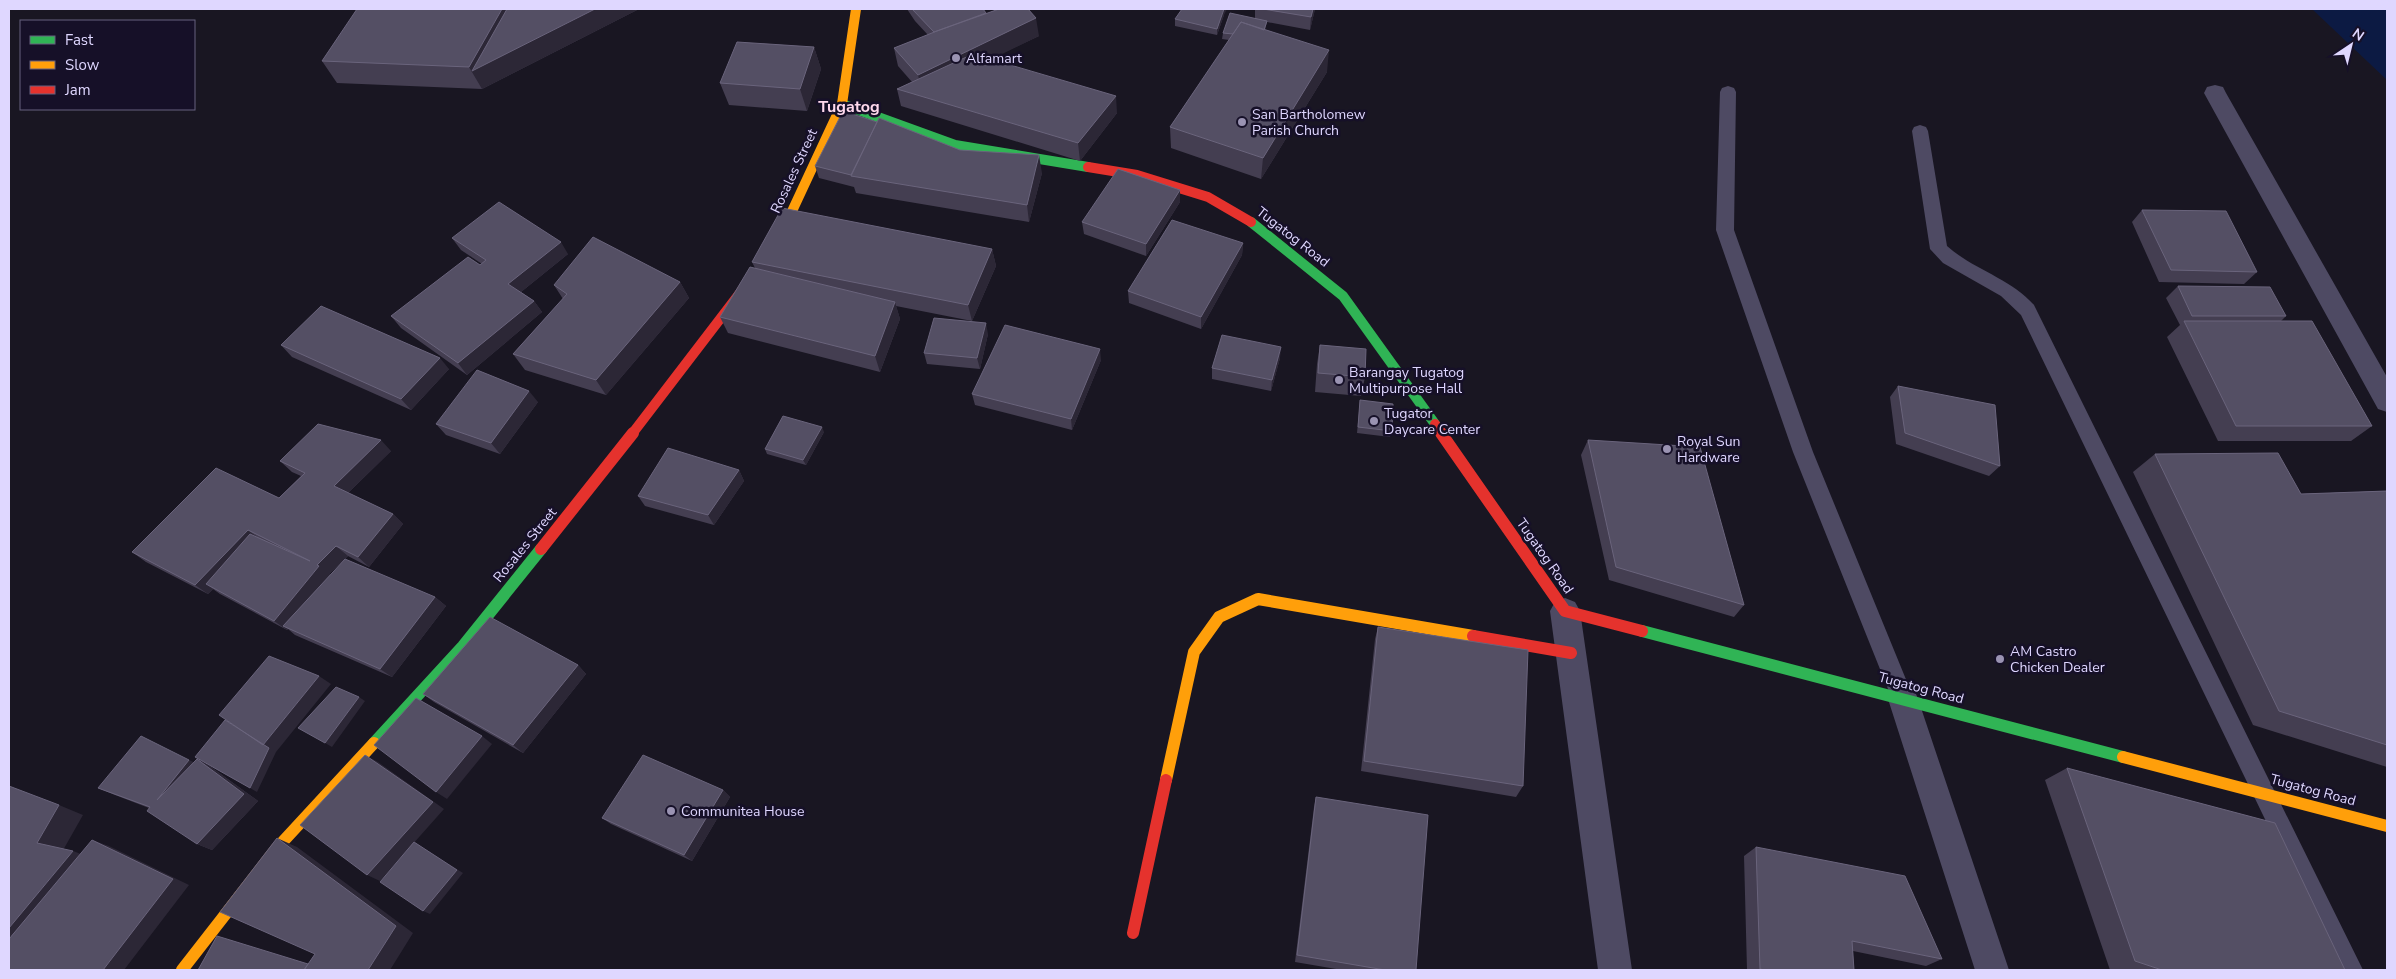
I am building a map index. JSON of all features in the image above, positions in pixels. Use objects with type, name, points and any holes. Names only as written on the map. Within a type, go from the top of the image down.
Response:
[{"type":"street","name":"Rosales Street","points":[[766,254],[787,222],[842,104],[856,9]]},
{"type":"street","points":[[2215,93],[2387,401]]},
{"type":"street","name":"Tugatog Road","points":[[842,104],[955,145],[1137,175],[1208,198],[1261,228],[1344,296],[1408,384],[1565,612],[1904,698],[2387,826]]},
{"type":"street","name":"Rosales Street","points":[[182,970],[277,848],[463,646],[664,395],[750,279]]},
{"type":"street","points":[[1133,933],[1194,652],[1209,625],[1229,609],[1258,599],[1571,654]]},
{"type":"street","points":[[1565,612],[1616,970]]},
{"type":"street","points":[[1904,698],[1992,970]]},
{"type":"lane","points":[[1728,92],[1726,230],[1803,452],[1904,698]]},
{"type":"lane","points":[[1920,131],[1939,249],[1961,267],[2001,286],[2017,296],[2028,310],[2351,970]]},
{"type":"water","points":[[2312,9],[2387,9],[2387,80]]},
{"type":"building","points":[[357,9],[502,9],[469,67],[322,61]]},
{"type":"building","points":[[507,9],[595,9],[472,71]]},
{"type":"building","points":[[912,9],[983,9],[986,13],[934,32]]},
{"type":"building","points":[[999,9],[1028,9],[1036,18],[918,75],[894,48],[937,31]]},
{"type":"building","points":[[1182,9],[1224,9],[1217,29],[1175,19]]},
{"type":"building","points":[[1263,9],[1313,9],[1311,17]]},
{"type":"building","points":[[1230,13],[1267,21],[1264,30],[1241,22],[1233,34],[1223,33]]},
{"type":"building","name":"San Bartholomew Parish Church","points":[[1241,22],[1329,50],[1263,158],[1170,127]]},
{"type":"building","points":[[737,42],[814,47],[800,89],[720,83]]},
{"type":"building","points":[[973,54],[1116,96],[1078,143],[897,89]]},
{"type":"building","points":[[843,111],[877,122],[851,175],[815,166]]},
{"type":"building","points":[[879,118],[960,150],[1039,155],[1027,205],[851,176]]},
{"type":"building","points":[[1118,169],[1180,190],[1146,244],[1082,222]]},
{"type":"building","points":[[499,202],[561,242],[508,284],[534,301],[458,363],[391,316],[468,257],[480,265],[486,260],[452,238]]},
{"type":"building","points":[[782,208],[992,249],[968,305],[752,262]]},
{"type":"building","points":[[2142,210],[2226,211],[2257,272],[2171,270]]},
{"type":"building","points":[[1172,220],[1243,243],[1201,317],[1128,291]]},
{"type":"building","points":[[593,237],[680,282],[596,380],[513,354],[567,294],[554,285]]},
{"type":"building","points":[[750,267],[895,302],[875,356],[720,317]]},
{"type":"building","points":[[2178,286],[2270,287],[2286,316],[2192,316]]},
{"type":"building","points":[[321,306],[440,358],[401,399],[281,345]]},
{"type":"building","points":[[934,318],[986,323],[977,358],[924,353]]},
{"type":"building","points":[[2184,321],[2312,321],[2372,426],[2236,426]]},
{"type":"building","points":[[1005,325],[1100,349],[1071,419],[972,394]]},
{"type":"building","points":[[1222,335],[1281,347],[1272,380],[1212,368]]},
{"type":"building","points":[[1320,345],[1366,349],[1365,377],[1318,373]]},
{"type":"building","points":[[477,370],[529,391],[491,443],[436,424]]},
{"type":"building","points":[[1898,386],[1995,405],[2000,466],[1905,433]]},
{"type":"building","name":"Tugator Daycare Center","points":[[1360,400],[1393,404],[1392,431],[1358,427]]},
{"type":"building","points":[[783,416],[822,427],[803,460],[765,449]]},
{"type":"building","points":[[318,424],[381,440],[334,486],[393,514],[358,557],[336,546],[317,565],[319,566],[274,621],[206,584],[250,534],[310,561],[248,530],[195,585],[132,552],[216,468],[279,498],[305,473],[280,461]]},
{"type":"building","points":[[1588,440],[1700,447],[1744,605],[1616,567]]},
{"type":"building","points":[[668,448],[739,470],[708,515],[638,496]]},
{"type":"building","points":[[2278,453],[2301,494],[2387,491],[2387,745],[2279,711],[2155,454]]},
{"type":"building","points":[[345,559],[435,597],[380,669],[283,626]]},
{"type":"building","points":[[490,617],[578,665],[513,745],[423,694]]},
{"type":"building","points":[[1378,627],[1528,650],[1523,786],[1364,761]]},
{"type":"building","points":[[269,656],[319,676],[263,745],[219,715]]},
{"type":"building","points":[[336,687],[359,697],[325,743],[298,728]]},
{"type":"building","points":[[416,698],[482,736],[436,792],[374,745]]},
{"type":"building","points":[[225,720],[269,748],[250,788],[195,757]]},
{"type":"building","points":[[141,736],[189,760],[157,800],[197,759],[244,794],[197,844],[147,811],[150,807],[98,788]]},
{"type":"building","points":[[365,755],[433,802],[367,875],[300,825]]},
{"type":"building","name":"Communitea House","points":[[643,755],[723,790],[684,855],[602,818]]},
{"type":"building","points":[[2067,768],[2275,823],[2345,970],[2162,970],[2135,961]]},
{"type":"building","points":[[9,786],[59,805],[37,843],[73,851],[9,928]]},
{"type":"building","points":[[1316,797],[1428,815],[1416,970],[1385,970],[1297,955]]},
{"type":"building","points":[[277,838],[396,926],[368,970],[304,970],[315,954],[220,912]]},
{"type":"building","points":[[92,840],[173,879],[103,970],[9,970],[9,939]]},
{"type":"building","points":[[414,842],[457,870],[423,911],[380,882]]},
{"type":"building","points":[[1756,847],[1905,876],[1942,959],[1852,941],[1854,970],[1760,969]]},
{"type":"building","points":[[217,936],[308,964],[304,970],[198,970]]},
{"type":"traffic: fast","points":[[842,104],[955,145],[1088,167]]},
{"type":"traffic: fast","points":[[1251,222],[1343,296],[1435,424]]},
{"type":"traffic: fast","points":[[374,743],[463,646],[541,549]]},
{"type":"traffic: fast","points":[[1642,631],[2123,757]]},
{"type":"traffic: slow","points":[[774,242],[787,222],[842,104],[856,9]]},
{"type":"traffic: slow","points":[[1166,780],[1194,652],[1207,631],[1219,617],[1235,608],[1258,599],[1473,636]]},
{"type":"traffic: slow","points":[[182,970],[277,848],[374,743]]},
{"type":"traffic: slow","points":[[2123,757],[2387,826]]},
{"type":"traffic: jam","points":[[1088,167],[1137,175],[1208,197],[1251,222]]},
{"type":"traffic: jam","points":[[541,549],[664,395],[743,289]]},
{"type":"traffic: jam","points":[[1435,424],[1565,611],[1642,631]]},
{"type":"traffic: jam","points":[[1473,636],[1571,653]]},
{"type":"traffic: jam","points":[[1133,933],[1166,780]]},
{"type":"place","name":"Alfamart","points":[[956,58]]},
{"type":"place","name":"San Bartholomew Parish Church","points":[[1242,122]]},
{"type":"place","name":"Barangay Tugatog Multipurpose Hall","points":[[1339,380]]},
{"type":"place","name":"Tugator Daycare Center","points":[[1374,421]]},
{"type":"place","name":"Royal Sun Hardware","points":[[1667,449]]},
{"type":"place","name":"AM Castro Chicken Dealer","points":[[2000,659]]},
{"type":"place","name":"Communitea House","points":[[671,811]]},
{"type":"district","name":"Tugatog","points":[[849,107]]}]
